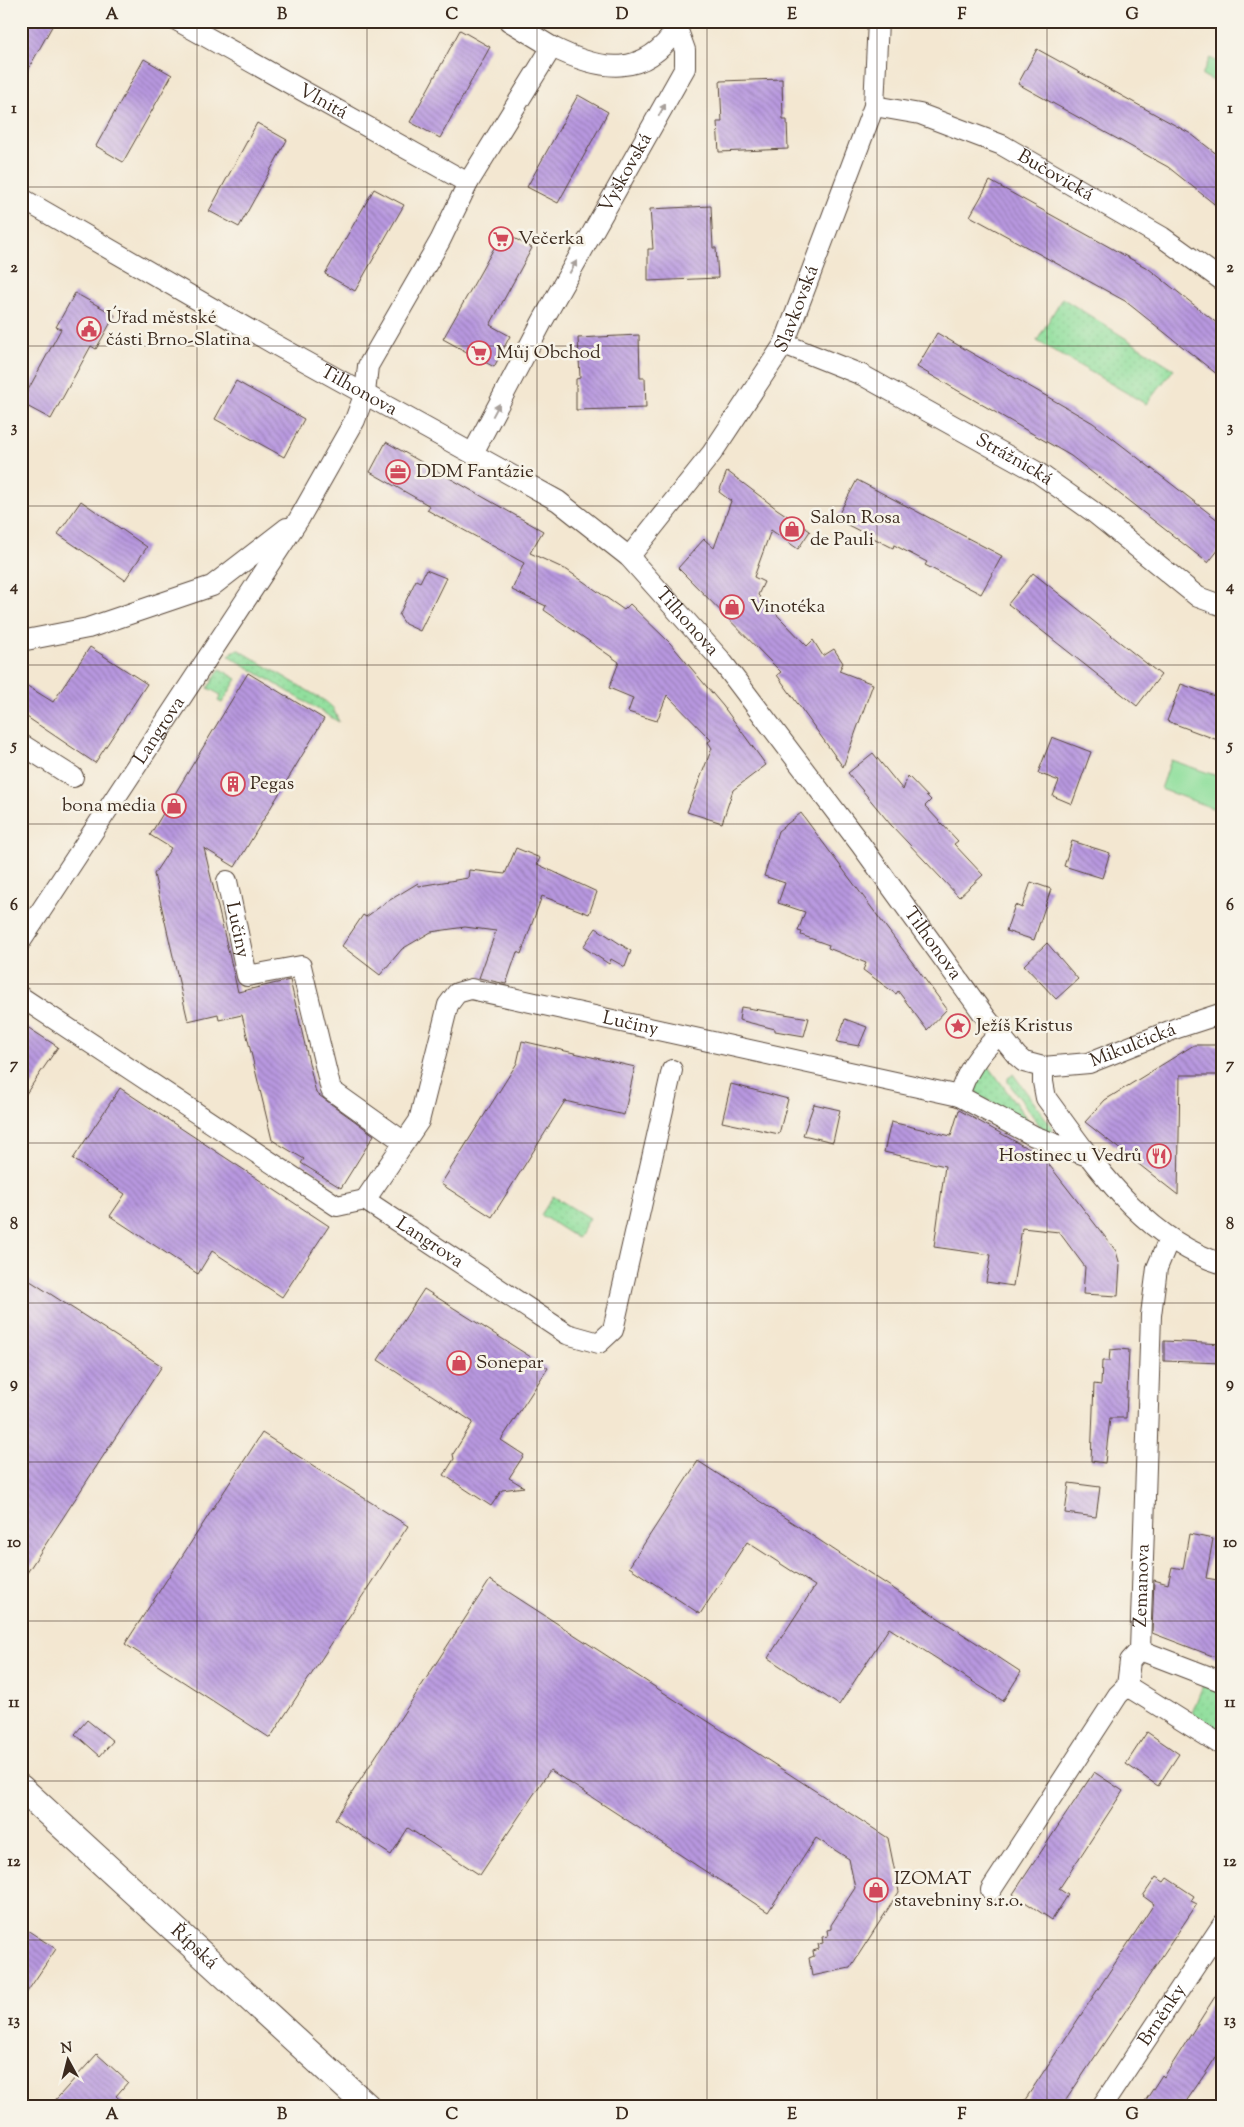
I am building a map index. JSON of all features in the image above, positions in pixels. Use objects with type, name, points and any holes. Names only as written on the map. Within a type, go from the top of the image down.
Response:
[{"type":"street","name":"Vlnitá","points":[[178,21],[468,183]]},
{"type":"street","points":[[509,21],[552,47],[577,59],[600,66],[623,65],[649,59],[666,46],[678,25]]},
{"type":"street","name":"Slavkovská","points":[[629,557],[712,453],[784,344],[874,106],[878,21]]},
{"type":"street","name":"Vyškovská","points":[[473,453],[542,322],[685,68],[685,50],[678,25]]},
{"type":"street","points":[[365,393],[368,366],[440,241],[468,183],[552,47]]},
{"type":"street","name":"Bučovická","points":[[874,106],[920,114],[1002,145],[1162,237],[1223,281]]},
{"type":"street","name":"Tilhonova","points":[[21,198],[276,345],[558,501],[629,557],[720,660],[861,845],[999,1035],[1024,1062],[1043,1067]]},
{"type":"street","name":"Strážnická","points":[[784,344],[862,375],[1037,472],[1092,511],[1198,597],[1223,606]]},
{"type":"street","name":"Langrova","points":[[21,940],[299,519],[355,420],[365,393]]},
{"type":"street","name":"Langrova","points":[[21,641],[88,628],[212,586],[299,519]]},
{"type":"street","points":[[21,744],[73,777]]},
{"type":"street","name":"Lučiny","points":[[227,881],[248,976],[301,966],[331,1090],[404,1142]]},
{"type":"street","name":"Lučiny","points":[[364,1200],[419,1121],[448,1005],[457,994],[471,989],[958,1096],[1034,1136],[1090,1157]]},
{"type":"street","points":[[21,997],[337,1206],[364,1200]]},
{"type":"street","name":"Mikulčická","points":[[1043,1067],[1089,1063],[1177,1028],[1223,1013]]},
{"type":"street","points":[[958,1096],[977,1058],[999,1035]]},
{"type":"street","points":[[1043,1067],[1046,1098],[1090,1157],[1138,1212],[1169,1239],[1200,1256],[1223,1264]]},
{"type":"street","name":"Langrova","points":[[364,1200],[567,1334],[600,1343],[613,1330],[672,1070]]},
{"type":"street","name":"Zemanova","points":[[1127,1686],[1130,1661],[1140,1650],[1151,1315],[1157,1268],[1169,1239]]},
{"type":"street","points":[[1140,1650],[1223,1682]]},
{"type":"street","points":[[991,1890],[1118,1695],[1127,1686],[1223,1746]]},
{"type":"street","name":"Řípská","points":[[21,1788],[367,2106]]},
{"type":"street","name":"Brněnky","points":[[1102,2106],[1223,1924]]},
{"type":"green space","points":[[1210,58],[1223,65],[1223,86],[1202,75]]},
{"type":"green space","points":[[1062,298],[1174,369],[1146,404],[1037,341]]},
{"type":"green space","points":[[239,650],[325,701],[333,708],[339,722],[229,656],[233,651]]},
{"type":"green space","points":[[220,669],[237,679],[222,703],[218,701],[221,695],[208,688]]},
{"type":"green space","points":[[1171,760],[1223,778],[1223,812],[1161,789]]},
{"type":"green space","points":[[985,1061],[1032,1126],[978,1095],[973,1082]]},
{"type":"green space","points":[[1013,1074],[1052,1127],[1051,1133],[1043,1130],[1008,1082],[1008,1078]]},
{"type":"green space","points":[[553,1196],[589,1218],[577,1238],[541,1215]]},
{"type":"green space","points":[[1203,1685],[1223,1693],[1223,1732],[1192,1713]]},
{"type":"building","points":[[21,21],[55,21],[21,82]]},
{"type":"building","points":[[460,30],[490,47],[440,138],[410,122]]},
{"type":"building","points":[[1037,49],[1191,134],[1223,159],[1223,211],[1168,167],[1018,84]]},
{"type":"building","points":[[144,59],[172,75],[123,162],[96,146]]},
{"type":"building","points":[[782,79],[783,120],[787,120],[788,149],[719,152],[717,122],[722,122],[720,81]]},
{"type":"building","points":[[578,95],[608,112],[558,203],[527,187]]},
{"type":"building","points":[[257,123],[287,140],[239,227],[209,211]]},
{"type":"building","points":[[990,181],[1149,269],[1223,328],[1223,379],[1125,301],[970,216]]},
{"type":"building","points":[[374,189],[404,205],[355,291],[325,274]]},
{"type":"building","points":[[711,206],[713,248],[716,248],[718,278],[648,281],[648,249],[653,249],[650,209]]},
{"type":"building","points":[[503,232],[532,248],[490,325],[510,336],[494,367],[443,339]]},
{"type":"building","points":[[75,293],[115,315],[96,349],[91,346],[51,419],[21,403],[61,329],[56,327]]},
{"type":"building","points":[[937,333],[1093,423],[1223,524],[1223,544],[1208,563],[1071,456],[917,367]]},
{"type":"building","points":[[639,335],[640,378],[645,378],[646,408],[576,410],[576,379],[580,378],[578,338]]},
{"type":"building","points":[[236,381],[304,419],[284,457],[215,419]]},
{"type":"building","points":[[386,442],[543,531],[530,553],[567,570],[624,610],[630,604],[670,643],[723,706],[766,765],[733,790],[722,823],[687,812],[712,748],[708,742],[711,740],[667,695],[657,721],[628,712],[633,698],[609,688],[619,662],[544,610],[546,606],[512,590],[524,563],[427,510],[430,506],[370,472]]},
{"type":"building","points":[[727,471],[777,509],[810,531],[798,549],[771,530],[754,577],[764,582],[758,595],[807,646],[813,640],[823,656],[834,649],[843,663],[839,671],[873,684],[843,767],[777,675],[781,672],[678,568],[704,539],[714,548],[731,501],[719,492]]},
{"type":"building","points":[[857,480],[1002,556],[981,594],[925,565],[927,562],[894,545],[893,548],[836,519]]},
{"type":"building","points":[[81,501],[147,547],[125,580],[58,534]]},
{"type":"building","points":[[426,570],[446,578],[420,631],[405,624],[399,615],[416,580],[420,582]]},
{"type":"building","points":[[1033,573],[1161,675],[1137,706],[1008,604]]},
{"type":"building","points":[[90,647],[147,684],[95,763],[21,713],[21,682],[53,702]]},
{"type":"building","points":[[248,673],[324,719],[235,867],[204,848],[238,992],[290,980],[316,1093],[374,1135],[341,1188],[301,1163],[304,1159],[272,1140],[242,1015],[219,1020],[218,1014],[188,1021],[154,874],[171,848],[150,835]]},
{"type":"building","points":[[1181,684],[1223,699],[1223,742],[1167,721]]},
{"type":"building","points":[[1052,737],[1091,752],[1072,804],[1053,796],[1059,781],[1038,773]]},
{"type":"building","points":[[873,753],[903,790],[908,776],[931,800],[925,806],[958,841],[954,844],[983,875],[959,897],[891,825],[848,773]]},
{"type":"building","points":[[801,813],[947,1009],[927,1030],[898,991],[896,994],[863,970],[866,963],[828,948],[829,945],[801,935],[802,932],[798,931],[805,912],[778,903],[785,883],[764,876],[778,831]]},
{"type":"building","points":[[1072,841],[1110,853],[1102,878],[1064,866]]},
{"type":"building","points":[[516,848],[540,858],[537,864],[597,892],[589,914],[542,896],[521,954],[517,952],[506,984],[479,978],[496,931],[465,927],[431,932],[402,949],[380,975],[342,946],[363,915],[366,917],[418,883],[419,886],[468,878],[469,870],[505,874]]},
{"type":"building","points":[[1031,882],[1051,889],[1034,940],[1006,931],[1015,905],[1022,908]]},
{"type":"building","points":[[596,928],[631,951],[625,967],[611,959],[609,964],[583,947]]},
{"type":"building","points":[[1047,943],[1078,979],[1056,999],[1024,965]]},
{"type":"building","points":[[741,1007],[809,1018],[804,1036],[775,1031],[775,1029],[739,1020]]},
{"type":"building","points":[[845,1019],[867,1027],[859,1046],[837,1042]]},
{"type":"building","points":[[21,1023],[58,1047],[21,1101]]},
{"type":"building","points":[[522,1041],[635,1067],[624,1115],[565,1101],[492,1217],[441,1184],[517,1063]]},
{"type":"building","points":[[1194,1045],[1223,1045],[1223,1075],[1180,1075],[1178,1195],[1085,1122],[1105,1100]]},
{"type":"building","points":[[731,1084],[788,1099],[779,1134],[722,1122]]},
{"type":"building","points":[[120,1088],[329,1226],[282,1297],[212,1251],[198,1274],[110,1216],[125,1194],[73,1159]]},
{"type":"building","points":[[814,1104],[840,1110],[833,1142],[803,1135]]},
{"type":"building","points":[[959,1110],[1043,1157],[1116,1251],[1120,1265],[1118,1296],[1083,1294],[1085,1267],[1059,1232],[1022,1228],[1013,1286],[986,1282],[991,1255],[934,1247],[945,1166],[884,1152],[891,1122],[951,1136]]},
{"type":"building","points":[[21,1275],[162,1366],[21,1582]]},
{"type":"building","points":[[424,1289],[548,1368],[501,1440],[524,1455],[509,1478],[524,1487],[502,1490],[491,1506],[444,1475],[454,1459],[453,1454],[473,1422],[378,1360]]},
{"type":"building","points":[[1164,1341],[1223,1344],[1223,1363],[1164,1361]]},
{"type":"building","points":[[1110,1350],[1129,1350],[1126,1418],[1110,1418],[1105,1463],[1091,1461],[1094,1384],[1101,1385],[1102,1361],[1109,1361]]},
{"type":"building","points":[[262,1433],[408,1526],[270,1738],[125,1644]]},
{"type":"building","points":[[698,1461],[1021,1672],[1003,1701],[889,1628],[839,1705],[768,1658],[815,1586],[747,1542],[700,1614],[629,1567]]},
{"type":"building","points":[[1069,1483],[1100,1487],[1096,1517],[1065,1513]]},
{"type":"building","points":[[1189,1534],[1213,1539],[1206,1578],[1223,1581],[1223,1610],[1220,1624],[1223,1625],[1223,1660],[1152,1633],[1154,1580],[1168,1584],[1172,1567],[1183,1569]]},
{"type":"building","points":[[490,1580],[888,1838],[899,1892],[850,1968],[812,1976],[809,1958],[814,1956],[813,1951],[819,1949],[818,1944],[823,1943],[822,1937],[828,1936],[827,1930],[831,1929],[831,1925],[855,1888],[849,1859],[816,1838],[768,1912],[550,1770],[480,1875],[408,1828],[391,1855],[335,1819]]},
{"type":"building","points":[[87,1720],[113,1741],[100,1756],[75,1734]]},
{"type":"building","points":[[1147,1732],[1179,1754],[1158,1786],[1126,1764]]},
{"type":"building","points":[[1094,1772],[1123,1791],[1059,1889],[1068,1895],[1052,1920],[1013,1894]]},
{"type":"building","points":[[1156,1877],[1164,1882],[1167,1878],[1194,1896],[1191,1901],[1197,1904],[1062,2106],[1021,2106],[1154,1904],[1143,1896]]},
{"type":"building","points":[[21,1926],[56,1949],[21,2001]]},
{"type":"building","points":[[1223,1984],[1223,2046],[1205,2074],[1183,2106],[1142,2106],[1162,2075],[1164,2077]]},
{"type":"building","points":[[97,2054],[128,2082],[116,2096],[127,2106],[50,2106]]},
{"type":"place","name":"Večerka","points":[[501,239]]},
{"type":"place","name":"Úřad městské části Brno-Slatina","points":[[89,329]]},
{"type":"place","name":"Můj Obchod","points":[[479,353]]},
{"type":"place","name":"DDM Fantázie","points":[[398,472]]},
{"type":"place","name":"Salon Rosa de Pauli","points":[[792,529]]},
{"type":"place","name":"Vinotéka","points":[[732,607]]},
{"type":"place","name":"Pegas","points":[[233,784]]},
{"type":"place","name":"bona media","points":[[174,806]]},
{"type":"place","name":"Ježíš Kristus","points":[[958,1026]]},
{"type":"place","name":"Hostinec u Vedrů","points":[[1159,1156]]},
{"type":"place","name":"Sonepar","points":[[459,1363]]},
{"type":"place","name":"IZOMAT stavebniny s.r.o.","points":[[876,1890]]}]
